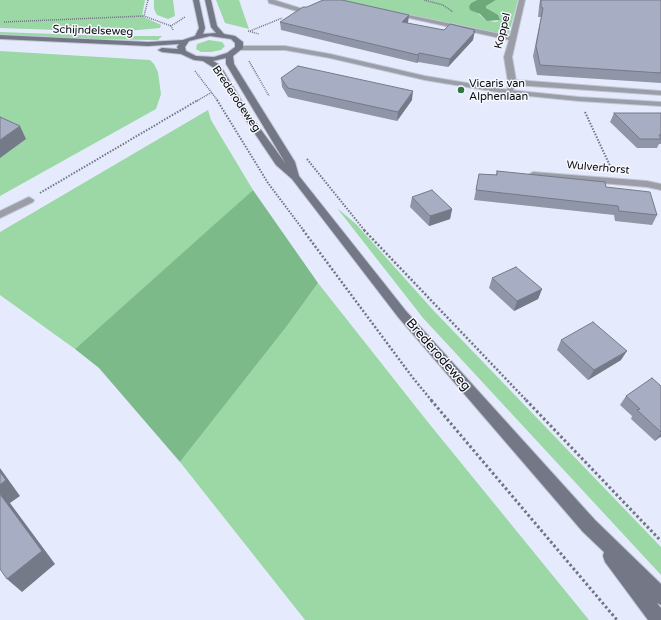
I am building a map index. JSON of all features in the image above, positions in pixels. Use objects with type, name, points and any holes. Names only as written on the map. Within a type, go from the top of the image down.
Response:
[{"type":"main road","points":[[196,0],[202,28],[198,36]]},
{"type":"main road","points":[[205,59],[230,55],[239,48],[240,42],[221,34],[214,27],[208,0]]},
{"type":"main road","points":[[183,52],[181,47],[185,42],[198,36],[221,34]]},
{"type":"main road","name":"Schijndelseweg","points":[[0,37],[148,44],[185,42]]},
{"type":"main road","name":"Schijndelseweg","points":[[0,43],[183,52],[189,57],[205,59]]},
{"type":"main road","name":"Brederodeweg","points":[[230,55],[230,64],[290,162],[295,177]]},
{"type":"main road","name":"Brederodeweg","points":[[205,59],[217,67],[247,116],[279,163],[295,177],[402,314],[589,526],[661,596]]},
{"type":"main road","name":"Brederodeweg","points":[[589,526],[659,620]]},
{"type":"street","points":[[270,0],[271,2],[304,11],[312,11],[330,0],[338,2]]},
{"type":"street","name":"Koppel","points":[[509,92],[512,82],[508,57],[522,0]]},
{"type":"street","points":[[384,12],[513,39]]},
{"type":"street","points":[[237,40],[281,43],[319,51],[330,56]]},
{"type":"street","points":[[239,48],[285,48],[330,56],[425,78],[509,92],[578,99],[661,104]]},
{"type":"street","points":[[512,82],[661,93]]},
{"type":"street","name":"Wulverhorst","points":[[533,175],[661,187]]},
{"type":"street","points":[[0,215],[29,200]]},
{"type":"path","points":[[144,16],[148,0]]},
{"type":"path","points":[[250,31],[304,11]]},
{"type":"path","points":[[0,23],[144,16],[171,26],[173,30]]},
{"type":"path","points":[[171,26],[187,16]]},
{"type":"path","points":[[247,58],[271,99]]},
{"type":"path","points":[[194,69],[212,92],[268,183],[413,378],[431,397],[617,620]]},
{"type":"path","points":[[29,200],[212,92]]},
{"type":"path","points":[[578,99],[618,182]]},
{"type":"path","points":[[303,154],[357,223],[661,541]]},
{"type":"shaded area","points":[[0,0],[145,0],[142,16],[161,25],[160,28],[116,32],[0,28]]},
{"type":"shaded area","points":[[154,0],[173,0],[175,16],[168,19],[157,15],[154,9]]},
{"type":"shaded area","points":[[216,0],[239,0],[249,29],[225,23]]},
{"type":"shaded area","points":[[337,0],[477,0],[469,6],[486,20],[495,22],[499,21],[486,8],[486,6],[496,0],[518,0],[508,37]]},
{"type":"shaded area","points":[[477,0],[496,0],[486,6],[486,8],[498,15],[500,20],[487,21],[480,14],[470,10],[469,6],[471,3]]},
{"type":"shaded area","points":[[0,32],[110,36],[162,36],[158,40],[86,39],[0,35]]},
{"type":"shaded area","points":[[209,40],[222,42],[225,46],[221,50],[211,52],[201,52],[196,49],[197,44]]},
{"type":"shaded area","points":[[0,51],[150,60],[158,72],[161,94],[156,109],[0,196]]},
{"type":"shaded area","points":[[208,110],[211,120],[253,190],[210,229],[75,349],[0,295],[0,232]]},
{"type":"shaded area","points":[[253,190],[318,283],[287,326],[180,462],[99,368],[75,349]]},
{"type":"shaded area","points":[[337,208],[356,224],[434,311],[661,547],[661,575],[423,318]]},
{"type":"shaded area","points":[[318,283],[427,421],[589,620],[305,620],[180,462],[287,326]]},
{"type":"building","points":[[323,0],[342,0],[409,15],[402,22],[444,30],[450,24],[475,30],[473,32],[475,32],[450,59],[419,53],[418,55],[280,22],[303,7],[307,7]]},
{"type":"building","points":[[541,0],[661,0],[661,73],[540,65],[536,46],[543,8],[541,7]]},
{"type":"building","points":[[298,66],[413,91],[398,112],[288,88],[281,78]]},
{"type":"building","points":[[614,113],[661,113],[661,135],[659,135],[661,139],[640,139]]},
{"type":"building","points":[[0,117],[20,126],[0,140]]},
{"type":"building","points":[[497,171],[605,182],[606,187],[650,192],[657,215],[619,211],[618,206],[476,190],[479,174],[497,175]]},
{"type":"building","points":[[432,190],[452,209],[430,216],[412,197]]},
{"type":"building","points":[[516,267],[542,289],[517,301],[492,278]]},
{"type":"building","points":[[593,322],[627,351],[594,370],[561,340]]},
{"type":"building","points":[[652,378],[661,386],[661,432],[637,410],[640,409],[626,396]]},
{"type":"building","points":[[0,472],[6,480],[0,485]]},
{"type":"building","points":[[0,494],[42,551],[7,579],[0,569]]},
{"type":"place","name":"Vicaris van Alphenlaan","points":[[461,90]]}]
